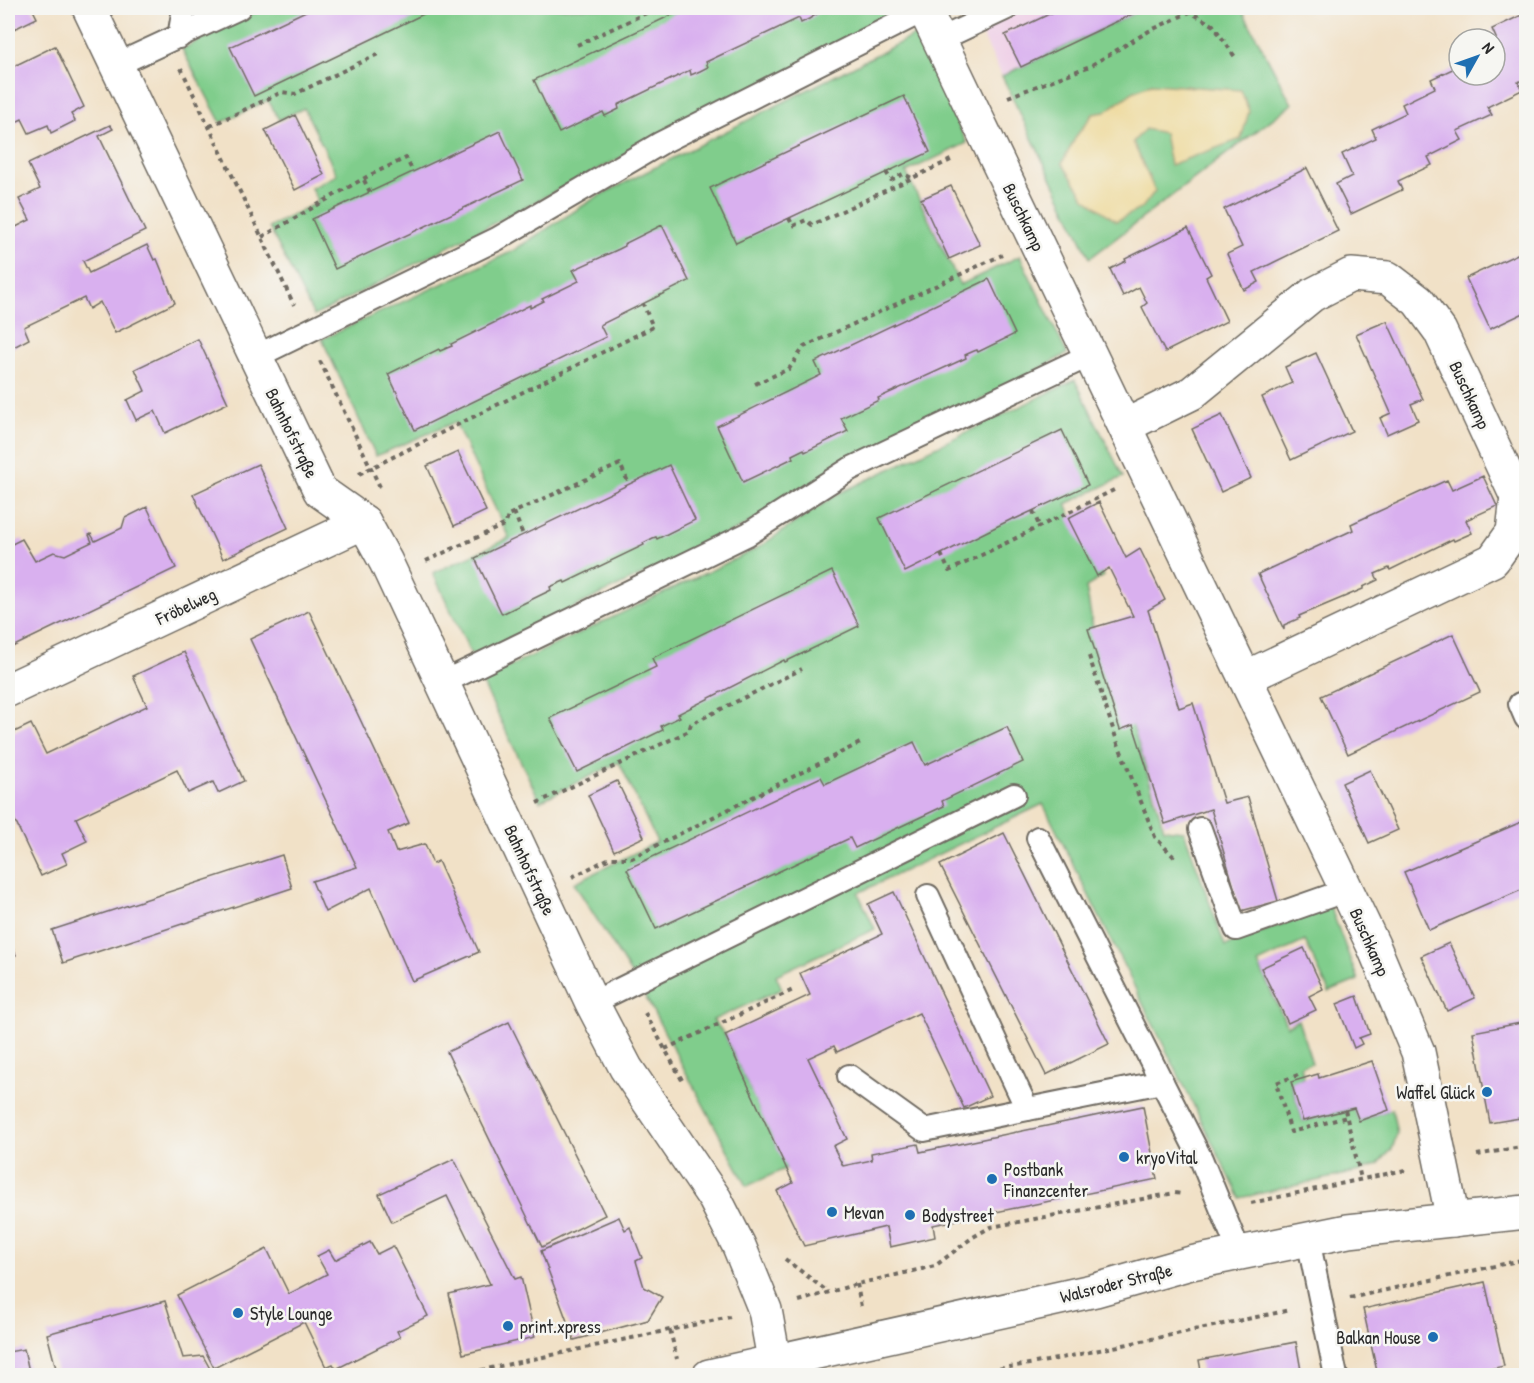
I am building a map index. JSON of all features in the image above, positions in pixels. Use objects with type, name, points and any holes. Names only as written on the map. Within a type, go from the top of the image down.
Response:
[{"type":"street","name":"Bahnhofstraße","points":[[89,8],[320,491],[364,522],[386,562],[592,1003],[626,1068],[715,1199],[739,1246],[765,1310],[776,1368]]},
{"type":"street","name":"Buschkamp","points":[[925,9],[1373,945],[1418,1052],[1453,1220]]},
{"type":"street","name":"Buschkamp","points":[[1125,426],[1192,393],[1312,295],[1351,275],[1388,278],[1418,301],[1440,331],[1517,498],[1513,532],[1493,560],[1245,678]]},
{"type":"street","name":"Fröbelweg","points":[[8,690],[364,522]]},
{"type":"street","name":"Walsroder Straße","points":[[709,1376],[776,1368],[1096,1290],[1191,1263],[1308,1239],[1348,1232],[1527,1212]]},
{"type":"lane","points":[[179,37],[184,8]]},
{"type":"lane","points":[[117,65],[239,8]]},
{"type":"lane","points":[[939,40],[1007,8]]},
{"type":"lane","points":[[255,357],[497,239],[662,143],[925,9]]},
{"type":"lane","points":[[442,683],[748,534],[850,469],[1090,355]]},
{"type":"lane","points":[[592,1003],[1014,795]]},
{"type":"lane","points":[[1200,829],[1236,929],[1347,890]]},
{"type":"lane","points":[[1038,838],[1202,1159],[1240,1254]]},
{"type":"lane","points":[[928,897],[1027,1109]]},
{"type":"lane","points":[[849,1076],[924,1130],[1162,1082]]},
{"type":"lane","points":[[1308,1239],[1336,1376]]},
{"type":"path","points":[[577,45],[657,8]]},
{"type":"path","points":[[789,218],[794,226],[806,220],[812,225],[912,178],[982,128],[1012,96],[1090,66],[1149,31],[1190,12],[1213,25],[1235,57]]},
{"type":"path","points":[[209,126],[282,92],[295,94],[380,53]]},
{"type":"path","points":[[262,237],[406,158],[413,172]]},
{"type":"path","points":[[886,172],[891,180],[903,174],[912,178]]},
{"type":"path","points":[[364,180],[370,192]]},
{"type":"path","points":[[755,384],[789,369],[804,347],[1035,240]]},
{"type":"path","points":[[320,491],[428,441],[653,327],[643,304]]},
{"type":"path","points":[[417,565],[506,524],[508,514],[620,464],[629,484]]},
{"type":"path","points":[[941,554],[949,571],[1148,474]]},
{"type":"path","points":[[1033,511],[1040,528]]},
{"type":"path","points":[[514,512],[523,535]]},
{"type":"path","points":[[1089,656],[1117,741],[1155,837],[1187,870],[1220,884]]},
{"type":"path","points":[[531,806],[689,731],[691,724],[802,669]]},
{"type":"path","points":[[566,880],[610,858],[632,858],[860,743]]},
{"type":"path","points":[[665,1048],[793,990]]},
{"type":"path","points":[[1298,1076],[1276,1083],[1291,1132],[1347,1117]]},
{"type":"path","points":[[1345,1110],[1362,1179]]},
{"type":"path","points":[[454,1376],[765,1310],[857,1284],[935,1266],[973,1237],[991,1227],[1175,1193],[1219,1203],[1259,1203],[1362,1179],[1527,1146]]},
{"type":"path","points":[[955,1376],[1047,1361],[1527,1259]]},
{"type":"path","points":[[670,1330],[679,1364]]},
{"type":"shaded area","points":[[969,8],[1145,8],[1002,76]]},
{"type":"green space","points":[[263,8],[903,8],[905,11],[314,316],[269,227],[318,202],[311,188],[337,175],[304,108],[279,120],[268,100],[221,123],[182,49]]},
{"type":"green space","points":[[1145,8],[1241,8],[1292,104],[1090,258],[1002,76]]},
{"type":"green space","points":[[915,35],[967,143],[906,172],[960,285],[1020,256],[1067,354],[742,527],[472,656],[433,573],[509,538],[455,422],[376,456],[322,339],[511,252],[595,198]]},
{"type":"green space","points":[[1075,380],[1123,477],[1066,504],[1104,576],[1086,587],[1093,628],[1132,722],[1164,829],[1184,831],[1225,946],[1330,906],[1358,980],[1329,992],[1305,941],[1258,963],[1287,1026],[1298,1020],[1312,1063],[1301,1066],[1304,1078],[1291,1083],[1303,1121],[1354,1108],[1359,1121],[1392,1109],[1397,1134],[1392,1149],[1378,1164],[1360,1171],[1240,1198],[1043,804],[858,893],[875,929],[776,975],[782,989],[713,1020],[725,1035],[787,1168],[747,1186],[645,996],[574,883],[657,842],[619,762],[540,801],[481,680],[756,549],[838,494]]},
{"type":"sand","points":[[1151,84],[1241,90],[1249,111],[1241,139],[1170,165],[1164,133],[1145,129],[1133,142],[1155,191],[1142,208],[1116,221],[1085,198],[1062,163],[1077,135],[1093,114],[1105,112],[1133,92]]},
{"type":"building","points":[[8,8],[32,8],[37,18],[8,32]]},
{"type":"building","points":[[312,8],[436,8],[254,96],[230,47]]},
{"type":"building","points":[[686,8],[819,8],[815,10],[817,14],[801,23],[799,18],[706,62],[708,67],[700,71],[691,75],[690,70],[618,105],[619,109],[605,116],[603,112],[559,133],[534,80]]},
{"type":"building","points":[[1062,8],[1145,8],[1021,67],[1005,35]]},
{"type":"building","points":[[1526,13],[1526,78],[1518,82],[1522,90],[1487,107],[1492,115],[1457,131],[1462,140],[1428,157],[1432,165],[1398,181],[1402,190],[1351,214],[1336,184],[1352,176],[1342,154],[1376,138],[1372,129],[1406,113],[1402,104],[1435,88],[1431,79],[1447,72],[1447,87],[1507,87],[1507,27],[1496,27]]},
{"type":"building","points":[[55,46],[84,107],[71,114],[75,121],[51,133],[48,125],[29,133],[22,119],[8,126],[8,69]]},
{"type":"building","points":[[904,96],[930,152],[736,243],[710,188]]},
{"type":"building","points":[[295,115],[324,175],[295,190],[265,130]]},
{"type":"building","points":[[110,125],[113,129],[99,136],[145,231],[83,261],[89,273],[147,245],[154,260],[157,259],[175,303],[115,333],[100,302],[89,309],[84,298],[24,327],[29,339],[8,350],[8,231],[30,220],[19,199],[40,189],[28,164]]},
{"type":"building","points":[[500,131],[523,180],[335,269],[312,219]]},
{"type":"building","points":[[1307,168],[1338,231],[1254,272],[1259,282],[1244,290],[1227,254],[1242,247],[1224,209]]},
{"type":"building","points":[[951,186],[980,245],[949,259],[921,199]]},
{"type":"building","points":[[662,225],[689,281],[600,325],[606,337],[415,430],[388,374],[439,349],[440,351],[452,346],[451,344],[530,305],[530,308],[544,301],[542,299],[579,281],[573,270],[625,246],[624,244]]},
{"type":"building","points":[[1188,228],[1211,274],[1206,277],[1227,321],[1165,352],[1142,307],[1147,303],[1139,287],[1123,296],[1110,269],[1126,261],[1125,259]]},
{"type":"building","points":[[1526,250],[1526,312],[1490,329],[1466,278]]},
{"type":"building","points":[[989,279],[1015,334],[978,352],[977,350],[965,355],[966,358],[878,398],[879,400],[841,418],[848,431],[805,452],[804,449],[792,455],[793,458],[743,482],[717,426],[821,375],[815,362]]},
{"type":"building","points":[[1387,321],[1423,399],[1411,404],[1418,420],[1387,434],[1380,418],[1391,413],[1356,334]]},
{"type":"building","points":[[198,339],[228,403],[165,433],[155,411],[136,420],[127,400],[145,391],[135,369]]},
{"type":"building","points":[[1316,353],[1352,431],[1291,460],[1262,397],[1292,383],[1285,367]]},
{"type":"building","points":[[1222,415],[1251,478],[1221,492],[1192,429]]},
{"type":"building","points":[[1062,430],[1088,485],[1014,518],[905,572],[879,518]]},
{"type":"building","points":[[458,452],[486,511],[454,526],[427,466]]},
{"type":"building","points":[[258,464],[288,528],[223,559],[193,494]]},
{"type":"building","points":[[669,465],[695,520],[657,539],[653,538],[643,543],[644,545],[565,583],[564,581],[550,587],[551,590],[502,614],[475,558]]},
{"type":"building","points":[[1483,476],[1497,506],[1466,520],[1472,533],[1454,541],[1453,539],[1390,570],[1389,568],[1375,574],[1378,580],[1363,589],[1299,616],[1300,618],[1284,625],[1284,630],[1258,574],[1353,530],[1351,524],[1447,480],[1452,490]]},
{"type":"building","points":[[1099,502],[1126,558],[1140,549],[1165,600],[1148,610],[1179,708],[1193,703],[1224,803],[1248,797],[1278,901],[1241,911],[1211,809],[1165,824],[1133,725],[1120,730],[1088,629],[1133,616],[1109,568],[1097,576],[1068,518]]},
{"type":"building","points":[[147,507],[176,568],[8,649],[8,546],[22,539],[35,561],[54,552],[65,555],[92,542],[89,535],[91,534],[95,541],[122,528],[125,518]]},
{"type":"building","points":[[832,571],[859,626],[785,662],[784,660],[678,714],[680,717],[661,726],[663,730],[577,772],[550,718],[656,667],[652,658]]},
{"type":"building","points":[[309,611],[409,823],[388,832],[396,852],[425,844],[433,864],[438,861],[479,952],[412,981],[371,888],[325,912],[312,881],[357,867],[250,639]]},
{"type":"building","points":[[1453,634],[1480,692],[1348,754],[1321,696]]},
{"type":"building","points":[[184,652],[244,781],[218,793],[213,782],[188,793],[177,770],[76,818],[87,841],[62,853],[67,864],[41,876],[8,806],[8,735],[31,724],[46,754],[147,706],[133,676]]},
{"type":"building","points":[[1007,727],[1023,762],[942,801],[944,806],[855,848],[850,838],[656,929],[627,869],[821,777],[825,784],[914,742],[925,765]]},
{"type":"building","points":[[1370,770],[1398,830],[1369,843],[1342,783]]},
{"type":"building","points":[[617,781],[644,837],[614,851],[588,795]]},
{"type":"building","points":[[1526,820],[1526,888],[1429,930],[1404,872]]},
{"type":"building","points":[[1004,833],[1109,1044],[1046,1075],[940,865]]},
{"type":"building","points":[[282,855],[292,888],[63,963],[52,930]]},
{"type":"building","points":[[894,892],[990,1096],[964,1108],[919,1013],[837,1052],[834,1046],[808,1058],[847,1139],[833,1146],[843,1166],[872,1160],[871,1153],[918,1144],[920,1152],[1143,1106],[1157,1179],[933,1225],[935,1237],[890,1247],[886,1227],[804,1246],[777,1191],[793,1183],[725,1035],[810,995],[800,973],[882,934],[868,904]]},
{"type":"building","points":[[8,938],[16,955],[8,959]]},
{"type":"building","points":[[1449,943],[1475,998],[1447,1011],[1421,956]]},
{"type":"building","points":[[1304,948],[1323,989],[1309,996],[1316,1010],[1288,1023],[1261,968]]},
{"type":"building","points":[[1357,996],[1370,1034],[1359,1038],[1362,1044],[1354,1048],[1337,1004]]},
{"type":"building","points":[[509,1022],[605,1215],[542,1247],[447,1052]]},
{"type":"building","points":[[1526,1022],[1526,1117],[1490,1123],[1473,1032]]},
{"type":"building","points":[[1372,1061],[1389,1110],[1359,1121],[1354,1108],[1303,1121],[1291,1082],[1318,1074],[1319,1078]]},
{"type":"building","points":[[454,1159],[515,1279],[521,1277],[535,1337],[463,1354],[449,1294],[490,1284],[447,1196],[392,1222],[379,1194]]},
{"type":"building","points":[[619,1217],[625,1230],[630,1227],[642,1258],[636,1261],[644,1287],[662,1297],[648,1320],[574,1340],[541,1251]]},
{"type":"building","points":[[370,1242],[377,1254],[393,1246],[428,1316],[397,1331],[400,1337],[336,1369],[333,1364],[326,1367],[304,1322],[214,1368],[177,1295],[267,1249],[289,1294],[327,1274],[317,1256],[329,1250],[335,1260]]},
{"type":"building","name":"Balkan House","points":[[1485,1282],[1504,1366],[1459,1376],[1378,1376],[1363,1309]]},
{"type":"building","points":[[165,1301],[183,1358],[203,1356],[214,1376],[58,1376],[47,1334]]},
{"type":"building","points":[[1296,1342],[1302,1376],[1202,1376],[1199,1360]]},
{"type":"building","points":[[24,1349],[30,1376],[8,1376],[8,1352]]},
{"type":"place","name":"Waffel Glück","points":[[1487,1092]]},
{"type":"place","name":"kryoVital","points":[[1124,1157]]},
{"type":"place","name":"Postbank Finanzcenter","points":[[992,1179]]},
{"type":"place","name":"Mevan","points":[[832,1212]]},
{"type":"place","name":"Bodystreet","points":[[910,1215]]},
{"type":"place","name":"Style Lounge","points":[[238,1313]]},
{"type":"place","name":"print.xpress","points":[[508,1326]]},
{"type":"place","name":"Balkan House","points":[[1433,1337]]}]
